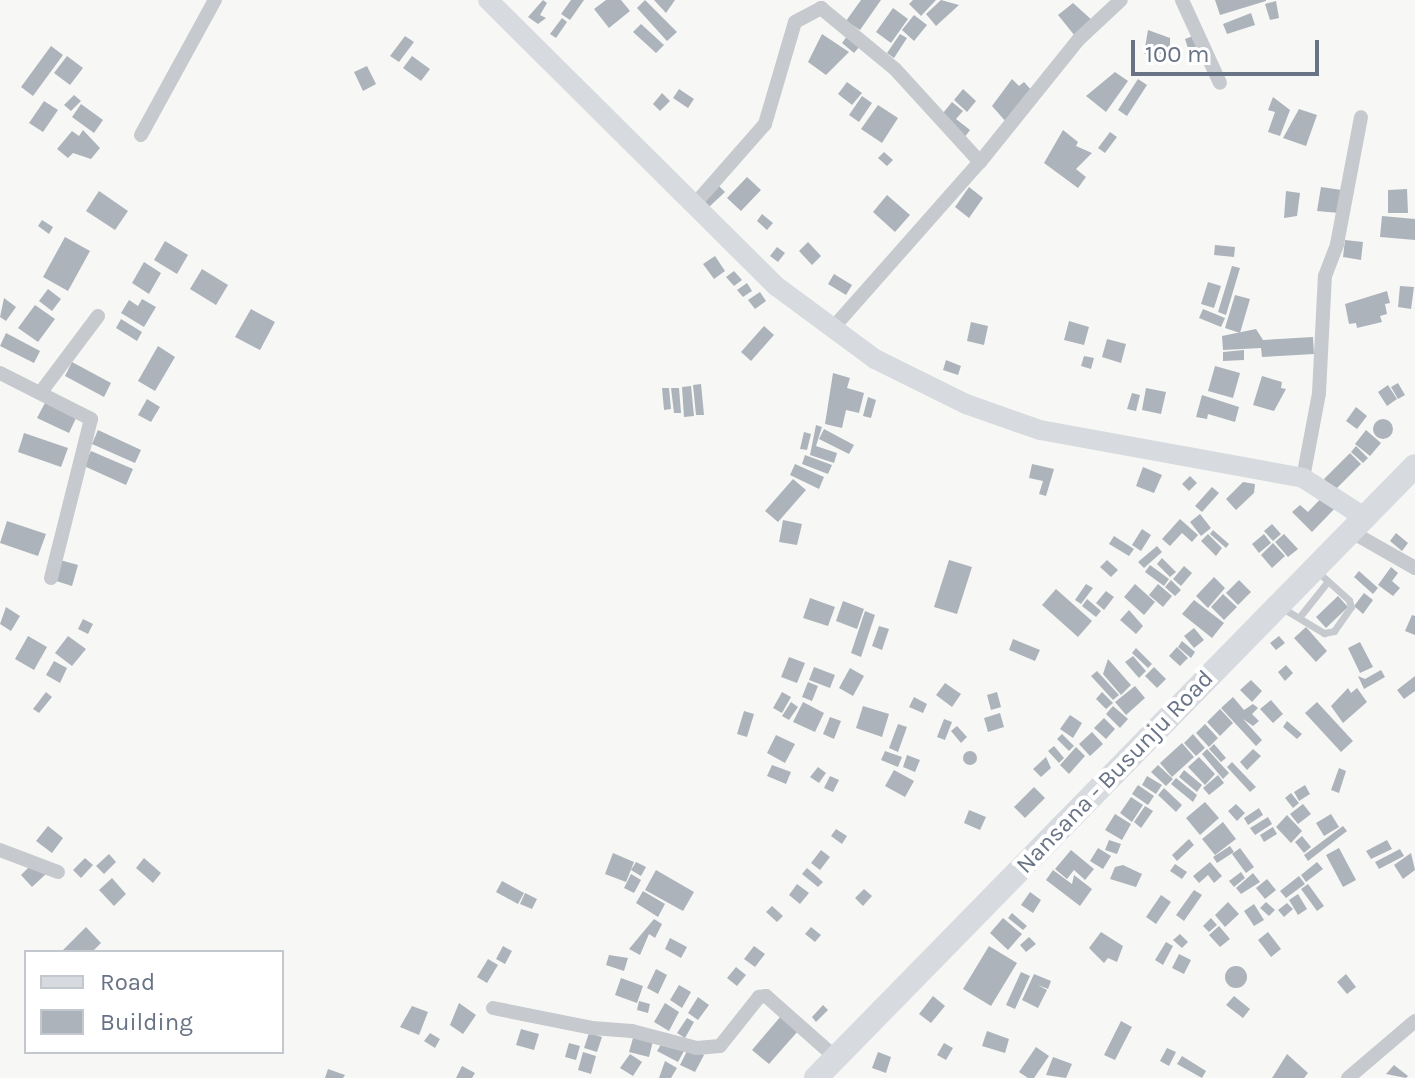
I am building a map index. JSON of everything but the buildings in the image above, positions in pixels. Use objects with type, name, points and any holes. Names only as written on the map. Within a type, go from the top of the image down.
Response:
[{"type":"main road","name":"Nansana - Busunju Road","points":[[816,1078],[1274,609],[1321,575],[1357,524],[1415,466]]},
{"type":"street","points":[[141,135],[215,0]]},
{"type":"street","points":[[488,0],[776,286],[832,329],[916,381],[1027,426],[1303,478],[1415,568]]},
{"type":"street","points":[[832,329],[980,162],[1079,39],[1121,0]]},
{"type":"street","points":[[1182,0],[1220,83]]},
{"type":"street","points":[[693,206],[765,124],[795,22],[821,8],[895,69],[980,162]]},
{"type":"street","points":[[1303,478],[1319,393],[1325,276],[1337,244],[1361,117]]},
{"type":"street","points":[[41,392],[98,316]]},
{"type":"street","points":[[0,373],[86,414],[92,426],[51,578]]},
{"type":"street","points":[[0,850],[58,872]]},
{"type":"street","points":[[493,1008],[643,1033],[697,1048],[720,1046],[735,1034],[759,997],[766,996],[836,1058]]},
{"type":"street","points":[[1348,1078],[1415,1021]]},
{"type":"lane","points":[[1274,609],[1301,615],[1324,633],[1334,631],[1351,607],[1345,593],[1321,575],[1301,615]]}]
